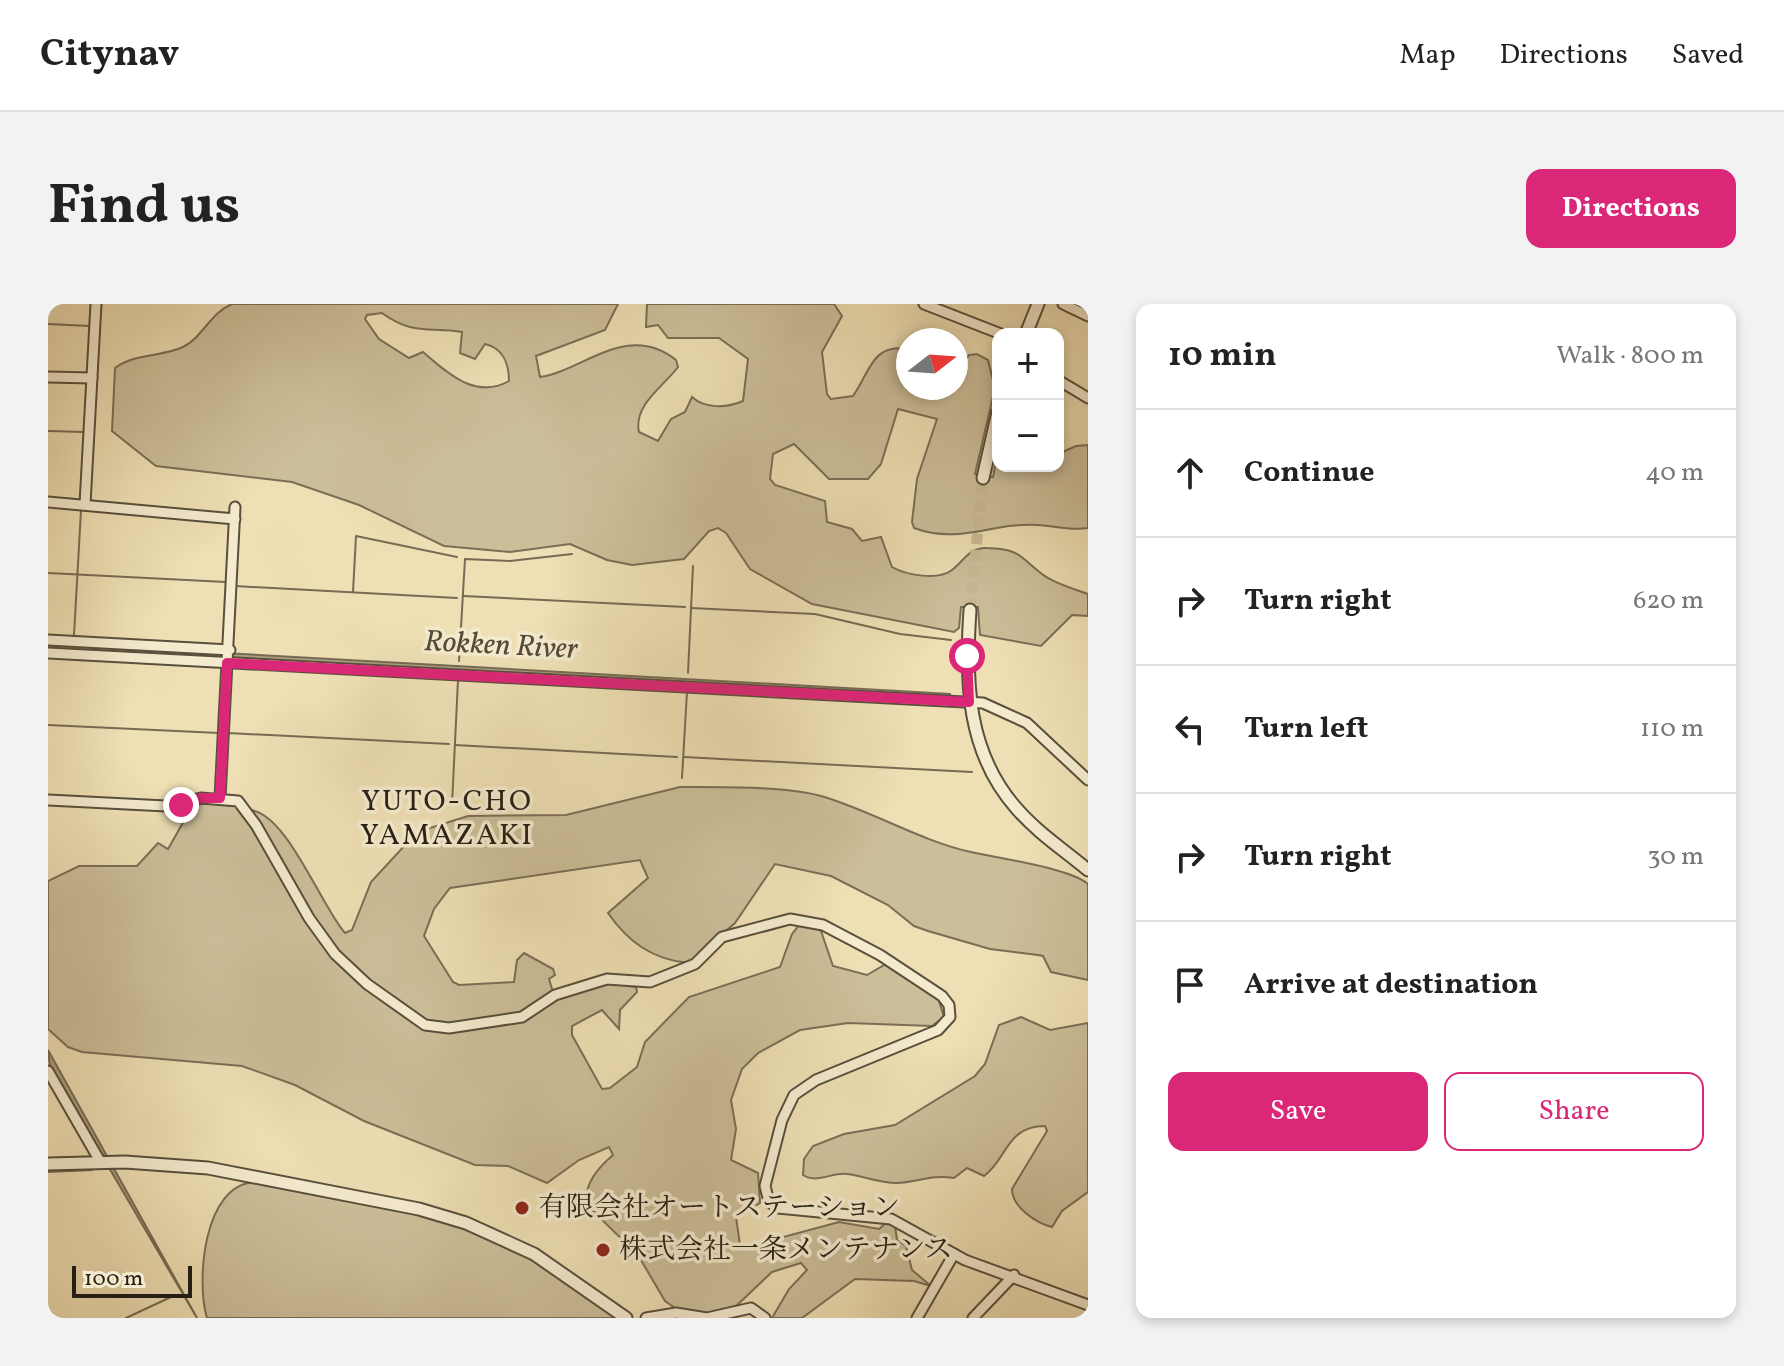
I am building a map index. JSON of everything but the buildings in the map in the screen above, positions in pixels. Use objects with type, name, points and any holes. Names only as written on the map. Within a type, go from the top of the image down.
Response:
[{"type":"street","points":[[85,504],[96,304]]},
{"type":"street","points":[[924,304],[992,330]]},
{"type":"street","points":[[1028,328],[1038,304]]},
{"type":"street","points":[[1063,304],[1088,316]]},
{"type":"street","points":[[48,377],[92,378]]},
{"type":"street","points":[[1064,384],[1088,398]]},
{"type":"street","points":[[983,478],[992,438]]},
{"type":"street","points":[[48,502],[235,519]]},
{"type":"street","points":[[220,798],[235,507]]},
{"type":"street","points":[[970,610],[969,702],[981,749],[1005,794],[1028,821],[1088,870]]},
{"type":"street","points":[[48,640],[227,655],[969,702],[992,706],[1019,718],[1088,780]]},
{"type":"street","points":[[48,653],[227,655]]},
{"type":"street","points":[[48,800],[174,806],[201,798],[238,801],[309,918],[335,954],[367,984],[414,1019],[437,1028],[527,1016],[555,995],[601,980],[650,982],[695,964],[722,937],[790,919],[815,921],[880,955],[946,1000],[950,1017],[938,1030],[801,1089],[785,1111],[765,1186],[766,1197],[778,1208],[891,1219],[954,1254],[1088,1305]]},
{"type":"street","points":[[48,1071],[106,1163]]},
{"type":"street","points":[[48,1164],[106,1163],[208,1168],[442,1215],[534,1254],[626,1318]]},
{"type":"street","points":[[917,1318],[954,1254]]},
{"type":"street","points":[[973,1318],[1014,1275]]},
{"type":"street","points":[[646,1318],[676,1313],[707,1318],[751,1308],[765,1318]]},
{"type":"shaded area","points":[[232,304],[618,304],[605,330],[536,356],[540,377],[623,347],[640,345],[658,349],[676,360],[678,367],[651,396],[638,422],[639,432],[658,441],[671,419],[685,412],[692,397],[703,404],[716,406],[743,401],[748,359],[719,338],[668,338],[658,325],[646,327],[647,304],[834,304],[842,316],[822,352],[827,394],[831,399],[853,396],[873,361],[887,350],[896,348],[896,400],[968,400],[968,356],[977,354],[988,360],[992,376],[992,401],[975,474],[993,477],[994,472],[1064,472],[1064,451],[1088,445],[1088,528],[1021,525],[946,534],[914,528],[917,479],[937,419],[898,409],[881,464],[868,479],[829,479],[794,444],[773,454],[770,479],[775,485],[825,501],[827,522],[852,529],[862,541],[881,537],[892,567],[898,570],[922,576],[939,575],[952,570],[967,555],[981,548],[1006,550],[1052,580],[1088,594],[1088,616],[1072,615],[1041,646],[980,635],[978,607],[961,607],[959,628],[954,632],[812,604],[750,569],[726,533],[718,528],[709,531],[684,559],[632,565],[607,560],[570,544],[510,552],[444,546],[359,505],[292,482],[156,466],[112,431],[115,368],[131,360],[183,347]],"holes":[[[382,313],[402,325],[462,332],[460,353],[475,359],[485,344],[491,346],[504,358],[509,381],[485,387],[463,382],[423,352],[409,358],[379,339],[365,319],[367,315]]]},
{"type":"shaded area","points":[[48,643],[950,694],[950,698],[48,650]]},
{"type":"shaded area","points":[[680,787],[771,789],[821,796],[953,847],[1050,868],[1079,878],[1088,884],[1088,980],[1051,972],[1043,956],[990,949],[914,926],[888,905],[831,876],[775,864],[735,923],[689,963],[664,958],[633,941],[608,913],[648,878],[640,860],[450,888],[434,909],[424,936],[453,982],[459,985],[514,982],[517,960],[524,953],[553,969],[555,975],[549,979],[553,992],[532,1011],[449,1026],[425,1023],[352,968],[323,935],[249,810],[263,815],[290,843],[345,933],[352,930],[371,882],[417,832],[468,816],[566,815]]},
{"type":"shaded area","points":[[214,803],[236,806],[244,811],[319,938],[424,1027],[528,1018],[550,1001],[602,982],[636,987],[637,992],[620,1010],[619,1029],[602,1010],[572,1026],[572,1035],[602,1089],[610,1088],[637,1067],[645,1042],[689,997],[780,967],[792,934],[800,924],[814,925],[821,931],[833,966],[867,975],[886,964],[938,998],[944,1017],[932,1026],[848,1023],[800,1030],[758,1053],[742,1069],[731,1100],[736,1129],[731,1160],[758,1173],[760,1203],[736,1217],[740,1245],[746,1247],[839,1222],[879,1229],[887,1222],[895,1225],[897,1240],[906,1246],[912,1270],[931,1286],[914,1281],[855,1279],[802,1318],[772,1318],[789,1289],[807,1270],[801,1263],[772,1272],[734,1308],[708,1315],[678,1310],[665,1301],[638,1255],[587,1205],[590,1183],[613,1155],[609,1147],[579,1160],[547,1183],[508,1166],[475,1165],[364,1121],[295,1085],[242,1066],[82,1052],[68,1047],[48,1029],[48,881],[79,866],[137,866],[158,843],[168,849],[193,805]]},
{"type":"shaded area","points":[[1021,1017],[1050,1030],[1088,1023],[1088,1192],[1062,1211],[1052,1227],[1026,1213],[1016,1202],[1012,1189],[1047,1131],[1045,1126],[1022,1132],[984,1176],[967,1168],[954,1178],[897,1183],[847,1174],[819,1178],[803,1175],[804,1159],[813,1146],[844,1134],[895,1125],[975,1076],[985,1064],[999,1025]]},
{"type":"shaded area","points":[[48,1050],[197,1318],[50,1067]]},
{"type":"shaded area","points":[[256,1182],[385,1207],[479,1235],[537,1263],[616,1318],[207,1318],[204,1259],[214,1216],[224,1199],[238,1187]]},
{"type":"waterway","points":[[48,324],[90,326]]},
{"type":"waterway","points":[[48,431],[84,432]]},
{"type":"waterway","points":[[74,635],[81,510]]},
{"type":"waterway","points":[[353,592],[356,536],[457,557]]},
{"type":"waterway","name":"Rokken River","points":[[459,661],[465,559],[510,561],[572,554]]},
{"type":"waterway","points":[[688,673],[693,566]]},
{"type":"waterway","points":[[48,573],[226,582]]},
{"type":"waterway","points":[[235,586],[457,598]]},
{"type":"waterway","points":[[463,596],[685,607]]},
{"type":"waterway","points":[[691,608],[815,614],[900,634],[951,640]]},
{"type":"waterway","points":[[452,805],[458,680]]},
{"type":"waterway","points":[[682,778],[687,692]]},
{"type":"waterway","points":[[988,700],[1029,719]]},
{"type":"waterway","points":[[1034,723],[1044,732]]},
{"type":"waterway","points":[[48,725],[219,733]]},
{"type":"waterway","points":[[228,733],[449,744]]},
{"type":"waterway","points":[[455,745],[677,757]]},
{"type":"waterway","points":[[684,757],[972,772]]},
{"type":"waterway","points":[[225,793],[226,766]]},
{"type":"waterway","points":[[48,1158],[93,1157]]},
{"type":"waterway","points":[[48,1172],[92,1170]]},
{"type":"waterway","points":[[126,1318],[171,1297]]},
{"type":"tunnel","points":[[970,610],[983,478]]},
{"type":"place","name":"有限会社オートステーション","points":[[522,1208]]},
{"type":"place","name":"株式会社一条メンテナンス","points":[[603,1250]]},
{"type":"district","name":"YUTO-CHO YAMAZAKI","points":[[447,819]]},
{"type":"route","points":[[181,805],[194,799],[220,798],[227,663],[969,702],[967,656]]}]
